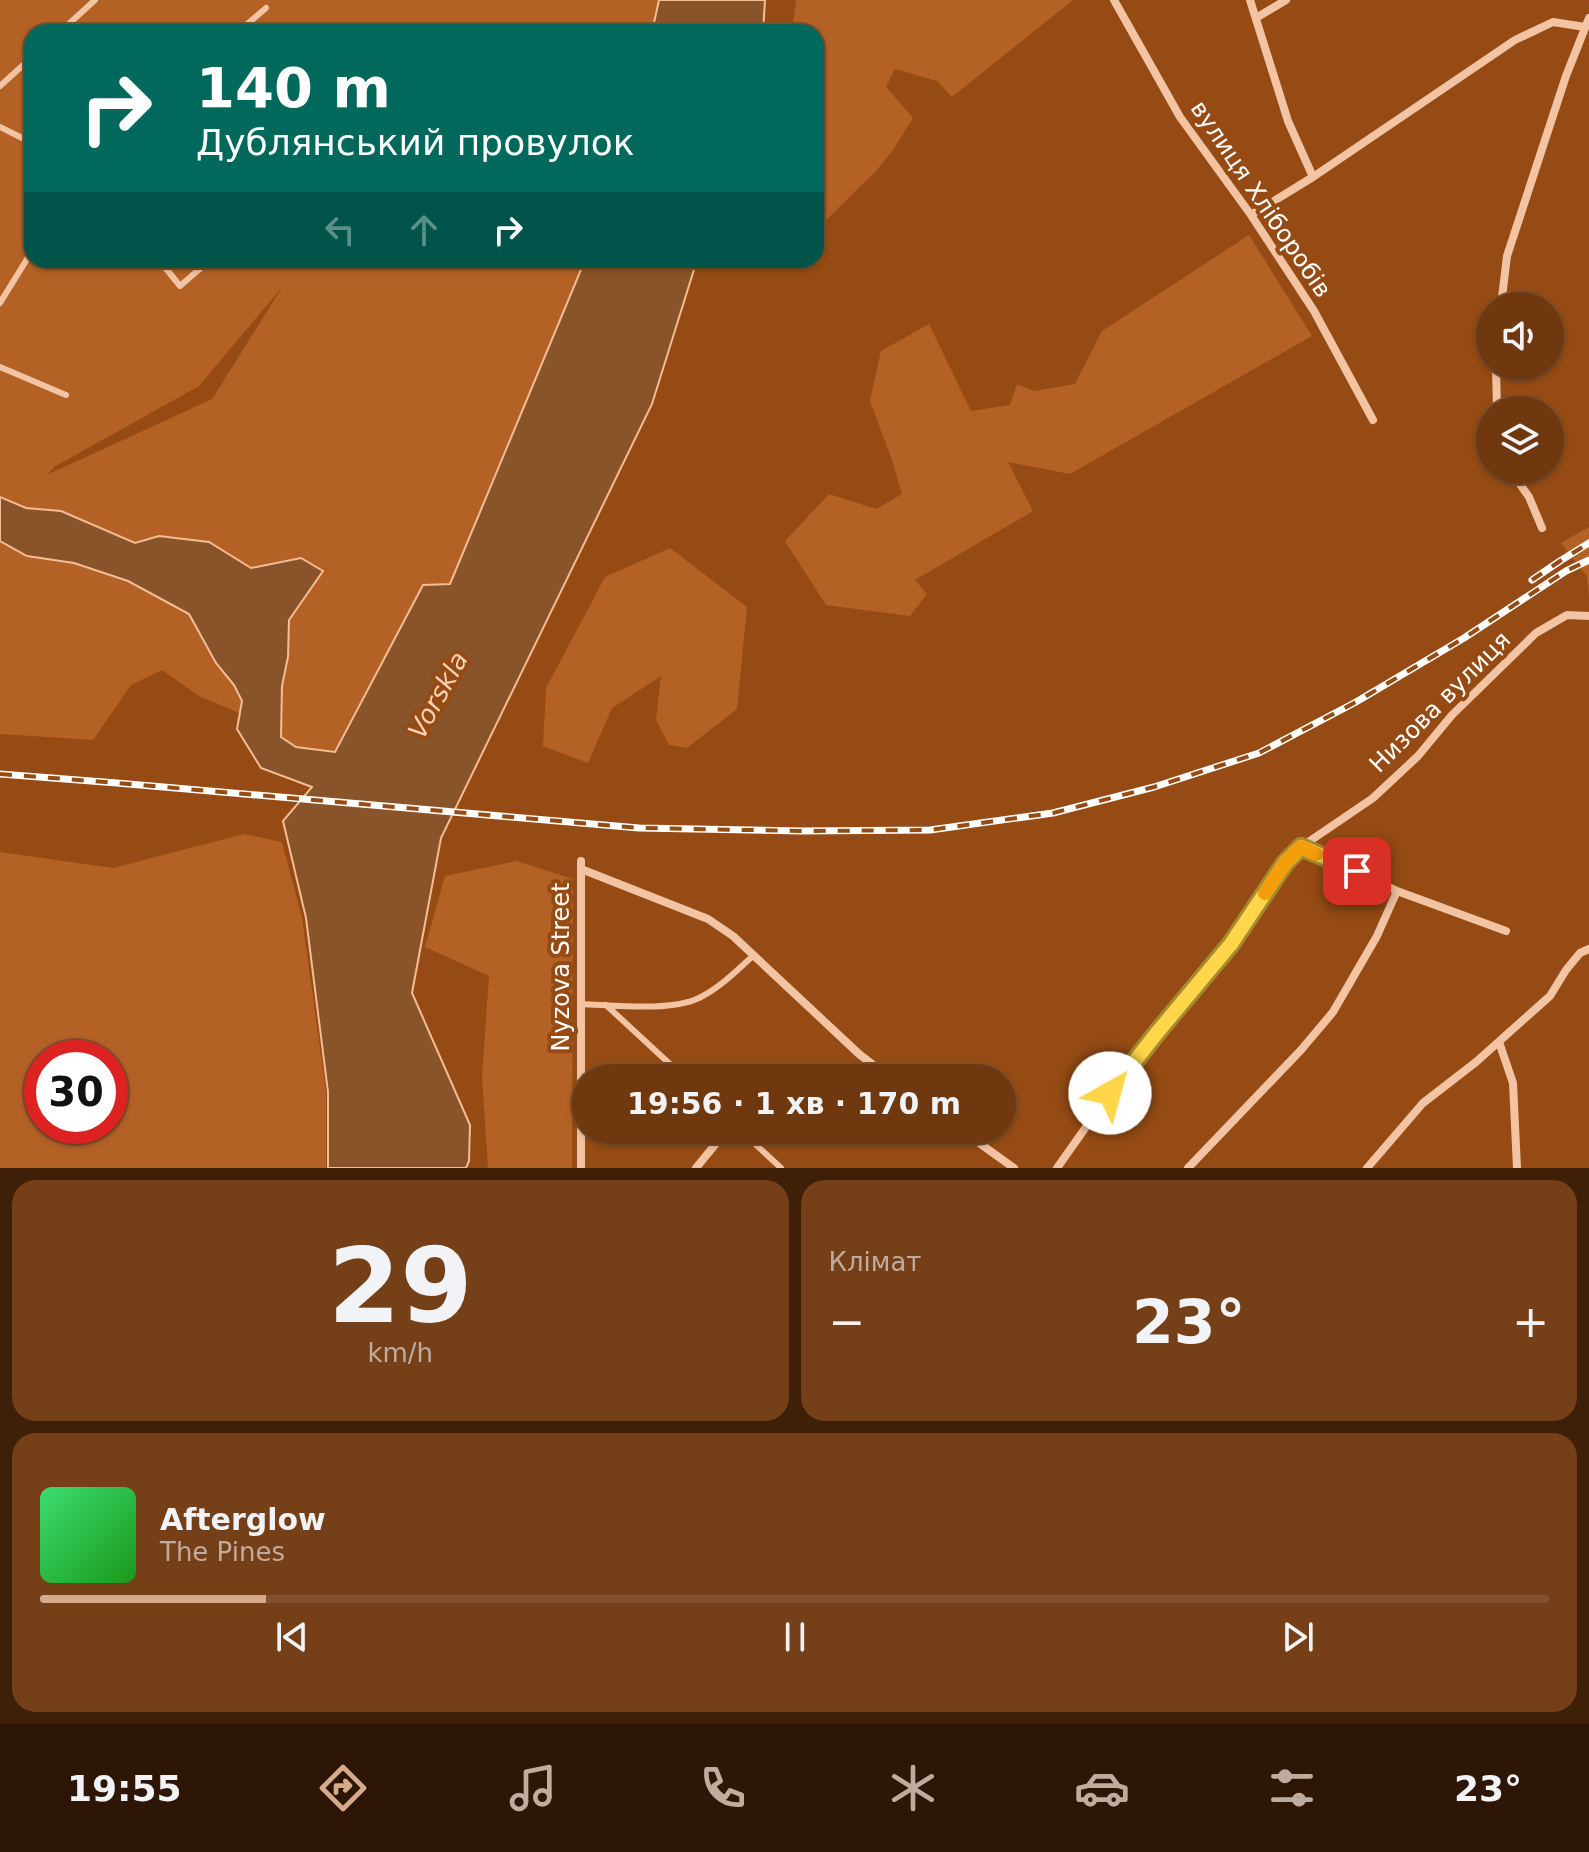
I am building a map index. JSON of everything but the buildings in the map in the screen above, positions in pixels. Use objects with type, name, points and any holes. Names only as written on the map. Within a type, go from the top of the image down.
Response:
[{"type":"street","name":"вулиця Хліборобів","points":[[1114,0],[1180,117],[1251,215],[1314,311],[1373,420]]},
{"type":"street","points":[[1250,0],[1288,121],[1313,177]]},
{"type":"street","points":[[1256,18],[1286,0]]},
{"type":"street","points":[[1251,215],[1313,177],[1515,40],[1553,22],[1587,22],[1566,76],[1507,256],[1503,292]]},
{"type":"street","points":[[1520,484],[1542,528]]},
{"type":"street","name":"Низова вулиця","points":[[1057,1168],[1110,1093],[1231,944],[1285,863],[1301,847],[1373,798],[1418,756],[1452,715],[1536,633],[1567,615],[1589,616]]},
{"type":"street","points":[[1301,847],[1397,891],[1506,931]]},
{"type":"street","name":"Nyzova Street","points":[[581,1168],[581,865],[708,919],[754,955]]},
{"type":"street","points":[[1188,1168],[1301,1050],[1333,1012],[1377,936],[1397,891]]},
{"type":"street","points":[[1367,1168],[1423,1103],[1550,996],[1566,970],[1585,951]]},
{"type":"street","points":[[754,955],[872,1064]]},
{"type":"street","points":[[1499,1042],[1513,1083],[1517,1168]]},
{"type":"street","points":[[696,1168],[716,1144]]},
{"type":"street","points":[[981,1144],[1014,1168]]},
{"type":"lane","points":[[69,24],[95,0]]},
{"type":"lane","points":[[247,24],[266,8]]},
{"type":"lane","points":[[0,86],[24,64]]},
{"type":"lane","points":[[0,127],[24,139]]},
{"type":"lane","points":[[0,303],[24,264]]},
{"type":"lane","points":[[165,268],[180,286],[201,268]]},
{"type":"lane","points":[[0,367],[66,395]]},
{"type":"lane","points":[[581,1004],[661,1006],[688,1003],[712,991],[754,955]]},
{"type":"lane","points":[[606,1005],[670,1064]]},
{"type":"lane","points":[[755,1144],[781,1168]]},
{"type":"shaded area","points":[[0,0],[659,0],[654,24],[24,24],[24,268],[582,268],[450,585],[423,585],[336,752],[296,747],[281,737],[282,686],[288,657],[289,620],[322,570],[301,558],[251,568],[209,542],[159,536],[135,543],[61,511],[26,508],[0,497]],"holes":[[[283,286],[212,399],[47,475],[54,467],[199,386]]]},
{"type":"shaded area","points":[[796,0],[1073,0],[952,97],[937,81],[895,69],[886,87],[913,118],[876,171],[824,222],[824,24],[793,24]]},
{"type":"shaded area","points":[[1249,235],[1312,336],[1070,474],[1008,462],[1033,511],[915,580],[927,594],[910,616],[826,605],[785,541],[829,494],[876,509],[902,494],[870,401],[881,351],[929,324],[971,411],[1010,405],[1017,384],[1034,391],[1075,384],[1102,331]]},
{"type":"shaded area","points":[[1589,527],[1589,598],[1587,576],[1561,543]]},
{"type":"shaded area","points":[[0,541],[27,556],[74,563],[128,581],[189,614],[216,663],[234,685],[242,701],[239,713],[199,696],[162,670],[131,685],[93,740],[0,734]]},
{"type":"shaded area","points":[[670,548],[747,607],[737,709],[687,748],[669,745],[656,720],[661,676],[612,708],[588,763],[543,746],[546,688],[605,577]]},
{"type":"shaded area","points":[[244,834],[282,842],[302,918],[326,1091],[326,1168],[0,1168],[0,852],[113,868]]},
{"type":"shaded area","points":[[517,861],[573,879],[572,1168],[488,1168],[482,1077],[489,976],[425,947],[445,876]]},
{"type":"water","points":[[659,0],[765,0],[764,24],[654,24]]},
{"type":"water","name":"Vorskla","points":[[582,268],[694,268],[652,404],[441,838],[412,993],[470,1125],[469,1161],[466,1168],[328,1168],[328,1092],[306,918],[283,821],[312,787],[261,768],[237,729],[242,701],[234,685],[216,663],[189,614],[128,581],[74,563],[27,556],[0,541],[0,497],[26,508],[61,511],[135,543],[159,536],[209,542],[251,568],[301,558],[323,571],[289,620],[288,657],[282,686],[281,737],[296,747],[335,752],[423,585],[450,584]]},
{"type":"railway","points":[[1532,580],[1589,543]]},
{"type":"railway","points":[[0,774],[639,828],[930,830],[1053,813],[1154,787],[1259,753],[1356,702],[1464,638],[1566,571],[1589,560]]},
{"type":"slow traffic","points":[[1265,893],[1285,863],[1301,847],[1316,854]]},
{"type":"route","points":[[1110,1093],[1231,944],[1285,863],[1301,847],[1357,871]]}]
